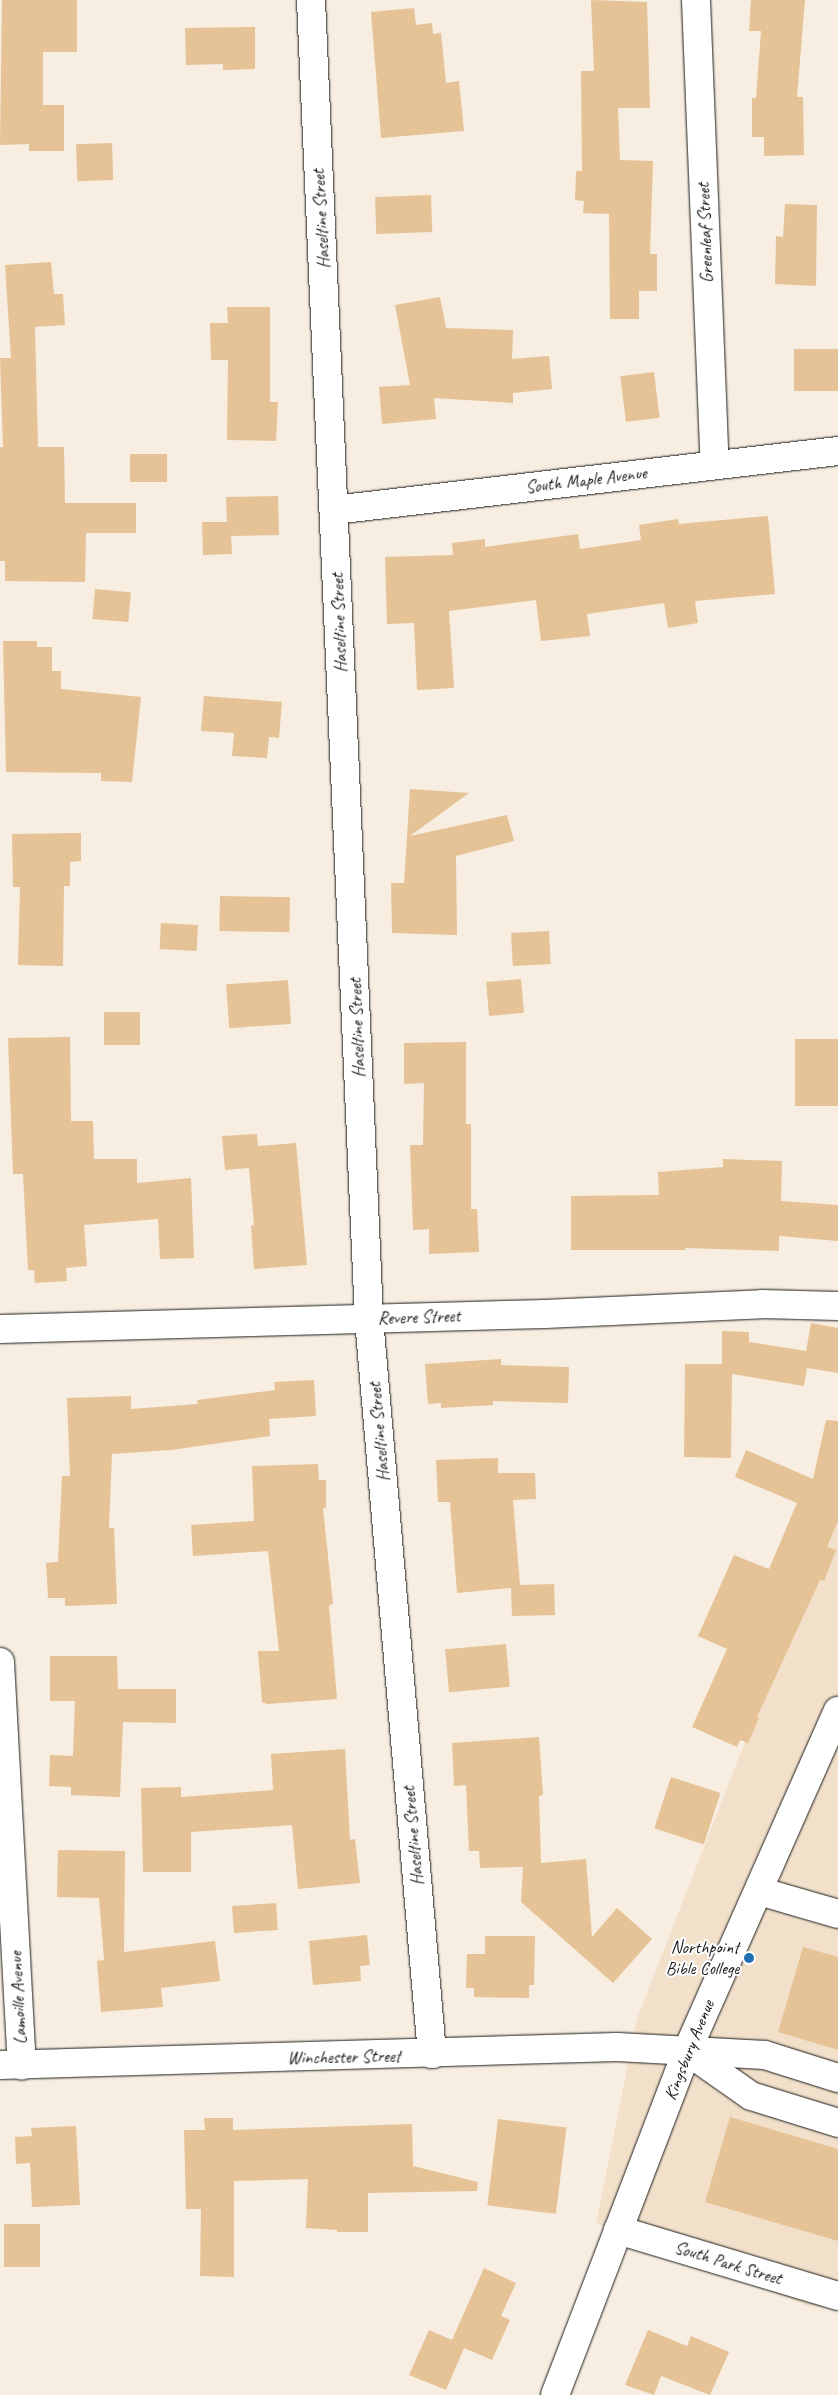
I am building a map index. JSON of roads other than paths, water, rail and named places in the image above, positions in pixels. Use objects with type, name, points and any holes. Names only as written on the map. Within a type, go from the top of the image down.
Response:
[{"type":"street","name":"Haseltine Street","points":[[311,0],[369,1319],[432,2054]]},
{"type":"street","name":"Greenleaf Street","points":[[696,0],[715,466]]},
{"type":"street","name":"South Maple Avenue","points":[[334,510],[838,451]]},
{"type":"street","name":"Revere Street","points":[[0,1329],[369,1319],[762,1304],[838,1306]]},
{"type":"street","name":"Lamoille Avenue","points":[[0,1662],[11,2065]]},
{"type":"street","name":"Kingsbury Avenue","points":[[555,2395],[687,2051],[838,1712]]},
{"type":"street","points":[[758,1891],[838,1914]]},
{"type":"street","name":"Winchester Street","points":[[11,2065],[432,2054],[617,2047],[765,2055],[838,2078]]},
{"type":"street","points":[[687,2051],[751,2096],[838,2123]]},
{"type":"street","name":"South Park Street","points":[[618,2230],[838,2296]]},
{"type":"place","name":"Northpoint Bible College","points":[[749,1958]]}]
